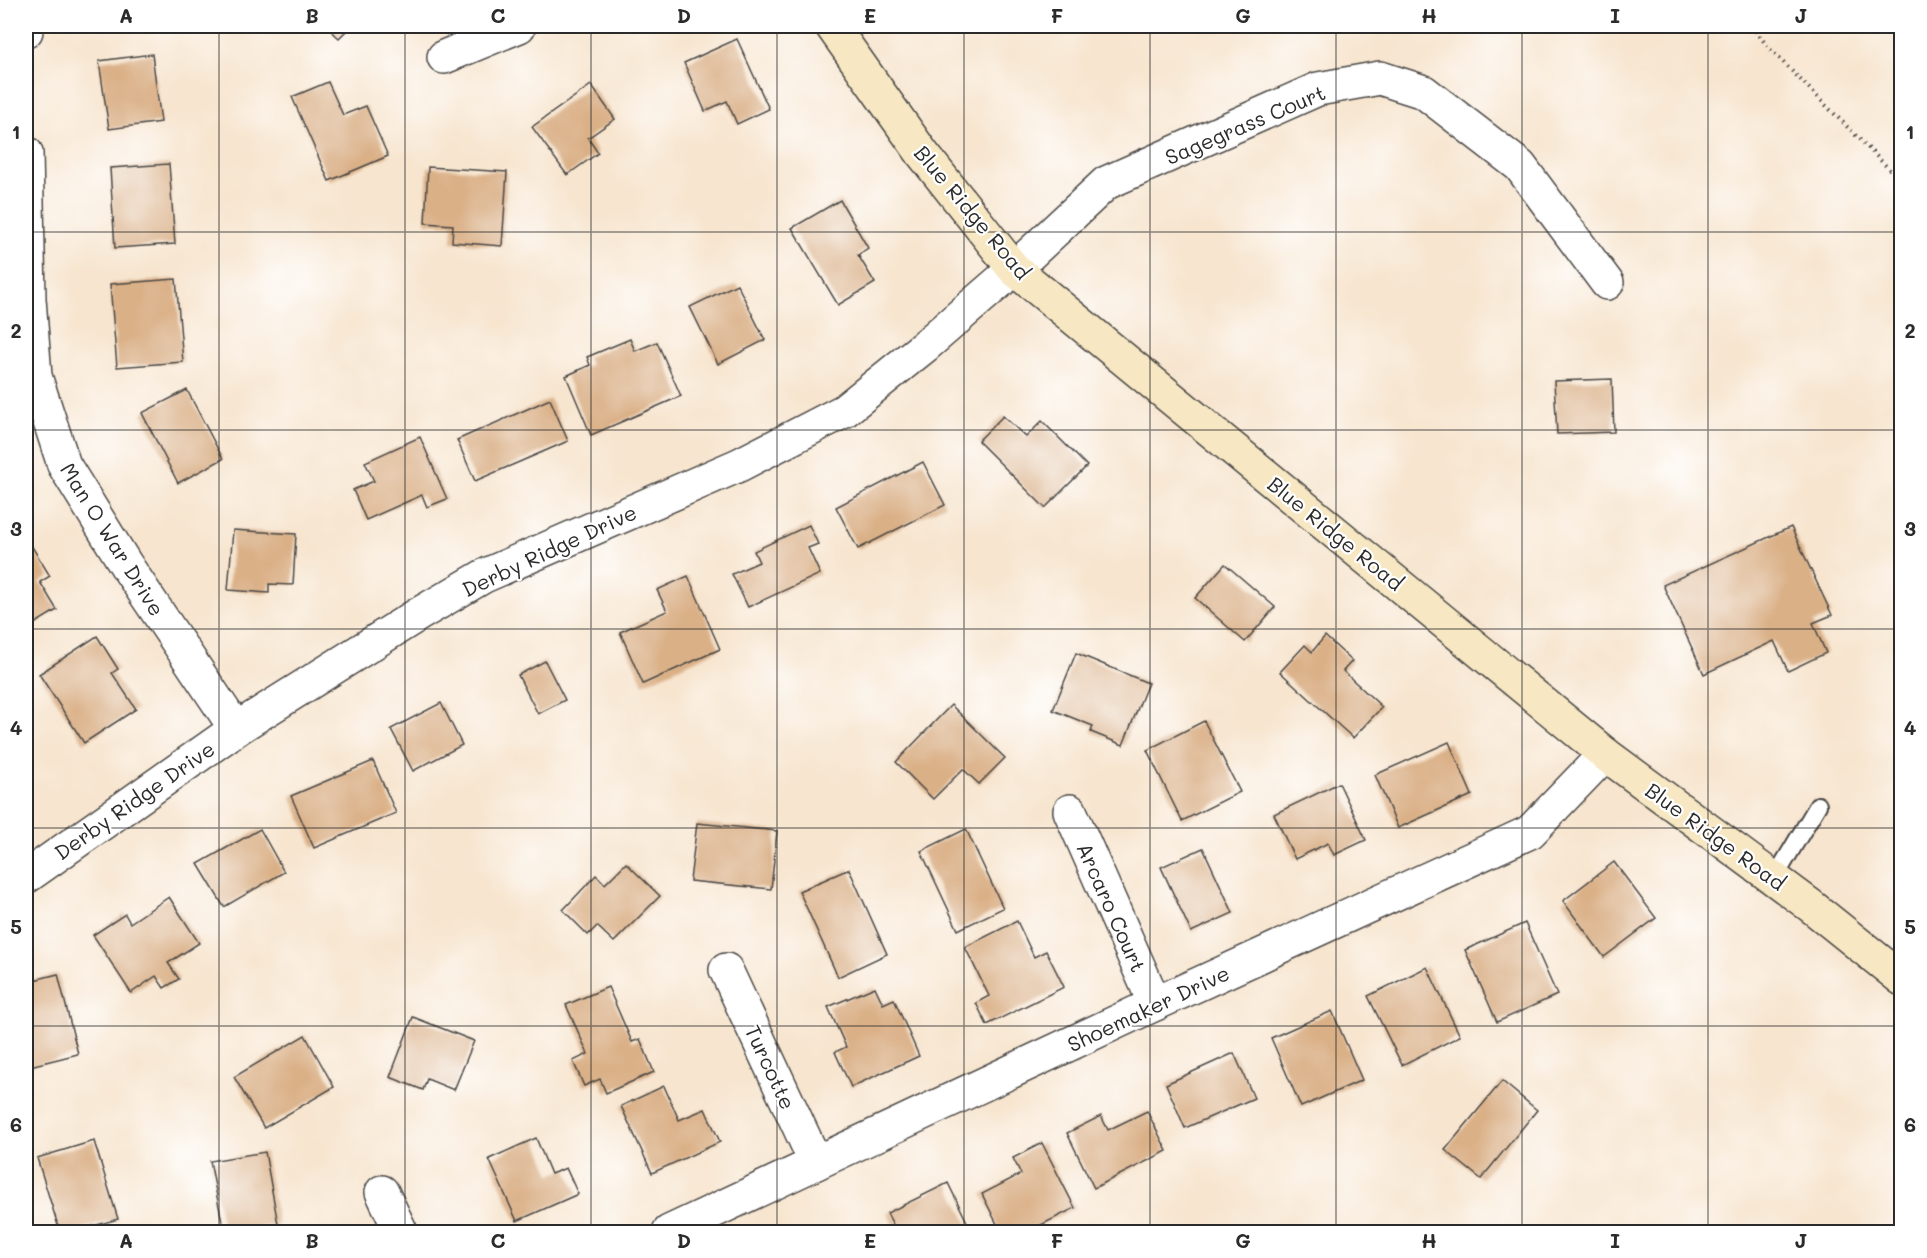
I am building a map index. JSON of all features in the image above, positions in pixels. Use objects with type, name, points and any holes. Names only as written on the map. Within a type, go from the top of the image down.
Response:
[{"type":"street","points":[[26,26],[26,31]]},
{"type":"street","points":[[444,57],[519,26]]},
{"type":"street","name":"Blue Ridge Road","points":[[832,26],[922,153],[1014,269],[1605,754],[1774,879],[1902,979]]},
{"type":"street","name":"Sagegrass Court","points":[[1014,269],[1106,183],[1318,89],[1380,78],[1424,92],[1520,166],[1606,283]]},
{"type":"street","name":"Man O War Drive","points":[[26,153],[29,299],[35,376],[64,465],[126,566],[236,729]]},
{"type":"street","name":"Derby Ridge Drive","points":[[26,877],[236,729],[484,576],[739,465],[844,411],[925,346],[1014,269]]},
{"type":"street","name":"Shoemaker Drive","points":[[669,1233],[1155,1004],[1530,832],[1605,754]]},
{"type":"street","name":"Arcaro Court","points":[[1070,810],[1155,1004]]},
{"type":"street","name":"Turcotte","points":[[726,970],[816,1163]]},
{"type":"street","points":[[382,1192],[401,1233]]},
{"type":"lane","points":[[1774,879],[1818,805]]},
{"type":"path","points":[[1752,26],[1768,47],[1902,182]]},
{"type":"building","points":[[326,26],[351,26],[339,38]]},
{"type":"building","points":[[737,39],[769,109],[737,124],[727,101],[705,111],[684,63]]},
{"type":"building","points":[[152,54],[161,122],[109,129],[99,61]]},
{"type":"building","points":[[328,82],[343,115],[366,106],[388,156],[329,181],[292,97]]},
{"type":"building","points":[[591,85],[615,119],[588,138],[598,153],[567,175],[532,127]]},
{"type":"building","points":[[169,164],[175,244],[115,248],[110,168]]},
{"type":"building","points":[[428,167],[507,172],[502,246],[452,242],[453,225],[425,223]]},
{"type":"building","points":[[840,200],[868,248],[858,255],[875,283],[838,305],[792,228]]},
{"type":"building","points":[[176,279],[183,362],[117,367],[110,284]]},
{"type":"building","points":[[737,284],[765,340],[718,364],[690,307]]},
{"type":"building","points":[[630,339],[635,351],[657,342],[681,396],[591,435],[566,376],[590,365],[587,357]]},
{"type":"building","points":[[1612,379],[1614,432],[1557,434],[1554,381]]},
{"type":"building","points":[[187,390],[223,459],[178,483],[142,413]]},
{"type":"building","points":[[550,399],[568,441],[475,481],[457,440]]},
{"type":"building","points":[[1003,416],[1026,437],[1042,421],[1087,466],[1045,508],[978,441]]},
{"type":"building","points":[[420,437],[447,499],[427,507],[422,495],[366,520],[353,490],[374,481],[365,462]]},
{"type":"building","points":[[923,462],[945,505],[858,549],[836,507]]},
{"type":"building","points":[[809,525],[818,544],[808,548],[820,574],[748,607],[732,574],[759,562],[754,551]]},
{"type":"building","points":[[1791,527],[1832,615],[1813,623],[1826,653],[1788,671],[1774,641],[1704,674],[1663,585]]},
{"type":"building","points":[[233,530],[296,534],[293,585],[269,584],[269,593],[228,590]]},
{"type":"building","points":[[26,537],[50,576],[40,582],[57,610],[26,629]]},
{"type":"building","points":[[1225,564],[1275,607],[1245,642],[1195,598]]},
{"type":"building","points":[[688,576],[720,649],[643,684],[620,632],[667,611],[657,590]]},
{"type":"building","points":[[97,636],[118,669],[112,673],[136,709],[84,743],[39,674]]},
{"type":"building","points":[[1325,636],[1352,661],[1343,671],[1382,707],[1353,738],[1280,672],[1305,645],[1312,652]]},
{"type":"building","points":[[1076,653],[1148,683],[1123,745],[1091,732],[1093,726],[1053,710]]},
{"type":"building","points":[[545,661],[565,700],[538,714],[518,675]]},
{"type":"building","points":[[441,703],[462,745],[413,771],[391,729]]},
{"type":"building","points":[[951,705],[1005,758],[979,784],[963,769],[933,799],[896,762]]},
{"type":"building","points":[[1204,721],[1240,792],[1182,821],[1147,750]]},
{"type":"building","points":[[1449,742],[1472,795],[1398,828],[1375,775]]},
{"type":"building","points":[[373,761],[396,813],[314,848],[291,796]]},
{"type":"building","points":[[1339,783],[1366,840],[1334,855],[1328,843],[1295,859],[1274,814]]},
{"type":"building","points":[[697,823],[777,831],[771,889],[690,881]]},
{"type":"building","points":[[260,829],[284,872],[224,907],[198,864]]},
{"type":"building","points":[[966,829],[1003,908],[958,930],[921,851]]},
{"type":"building","points":[[1203,848],[1233,913],[1191,932],[1161,867]]},
{"type":"building","points":[[1614,862],[1656,918],[1604,957],[1563,901]]},
{"type":"building","points":[[626,863],[660,896],[614,942],[597,926],[588,935],[563,910],[596,875],[605,884]]},
{"type":"building","points":[[849,869],[887,954],[838,977],[799,891]]},
{"type":"building","points":[[169,897],[199,943],[168,963],[179,979],[164,988],[156,976],[131,993],[93,935],[125,914],[130,923]]},
{"type":"building","points":[[1017,921],[1034,957],[1046,951],[1064,987],[987,1025],[976,1003],[989,996],[965,947]]},
{"type":"building","points":[[1525,923],[1557,995],[1497,1022],[1465,950]]},
{"type":"building","points":[[1427,967],[1460,1036],[1402,1065],[1368,996]]},
{"type":"building","points":[[58,974],[78,1054],[26,1067],[26,982]]},
{"type":"building","points":[[608,987],[632,1042],[640,1039],[654,1072],[606,1093],[600,1079],[584,1086],[573,1061],[588,1054],[566,1005]]},
{"type":"building","points":[[875,987],[883,1004],[894,999],[919,1056],[851,1087],[835,1052],[846,1047],[828,1007]]},
{"type":"building","points":[[1332,1011],[1362,1080],[1301,1107],[1271,1038]]},
{"type":"building","points":[[413,1017],[474,1041],[454,1090],[427,1079],[423,1090],[390,1077]]},
{"type":"building","points":[[305,1035],[334,1087],[264,1128],[234,1077]]},
{"type":"building","points":[[1234,1053],[1254,1098],[1185,1128],[1166,1084]]},
{"type":"building","points":[[1502,1081],[1537,1110],[1481,1179],[1445,1150]]},
{"type":"building","points":[[664,1086],[679,1120],[705,1109],[720,1142],[652,1173],[621,1106]]},
{"type":"building","points":[[1147,1111],[1167,1151],[1094,1188],[1067,1133],[1101,1116],[1108,1130]]},
{"type":"building","points":[[536,1138],[551,1174],[566,1168],[578,1194],[517,1221],[489,1159]]},
{"type":"building","points":[[94,1141],[118,1219],[72,1232],[60,1232],[37,1158]]},
{"type":"building","points":[[1042,1143],[1075,1208],[1027,1232],[1001,1232],[982,1194],[1021,1174],[1013,1158]]},
{"type":"building","points":[[265,1152],[278,1224],[262,1227],[263,1232],[224,1232],[210,1161]]},
{"type":"building","points":[[948,1183],[972,1232],[897,1232],[887,1213]]},
{"type":"waterway","points":[[1894,26],[1902,34]]}]
